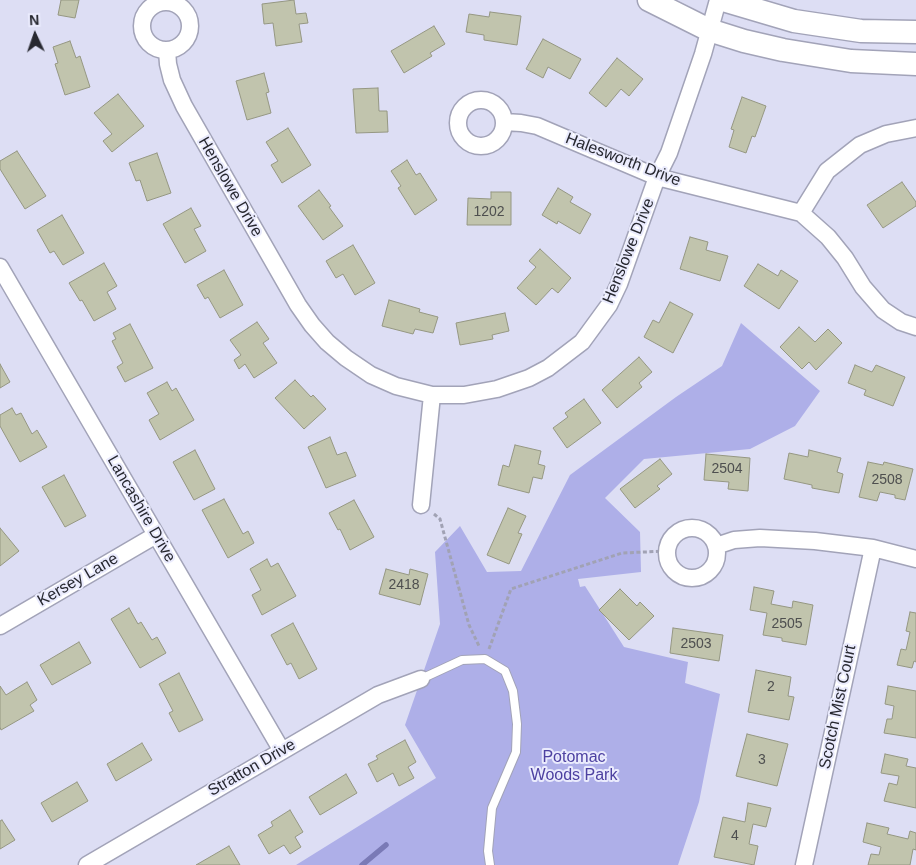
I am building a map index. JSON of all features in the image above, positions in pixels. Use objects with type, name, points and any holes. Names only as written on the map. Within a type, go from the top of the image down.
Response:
[{"type":"main road","points":[[649,0],[709,30],[744,41],[783,50],[851,61],[916,64]]},
{"type":"main road","points":[[723,0],[794,21],[860,31],[916,32]]},
{"type":"street","name":"Henslowe Drive","points":[[167,50],[172,80],[184,106],[298,305],[312,325],[327,342],[370,375],[396,386],[432,394],[464,395],[497,389],[529,378],[548,368],[582,342],[609,305],[619,284],[658,177],[669,153],[703,54],[718,0]]},
{"type":"street","name":"Halesworth Drive","points":[[504,122],[537,126],[658,177],[801,213],[828,237],[845,258],[863,288],[883,310],[901,322],[916,327]]},
{"type":"street","points":[[801,213],[827,171],[860,145],[886,134],[916,128]]},
{"type":"street","name":"Lancashire Drive","points":[[0,267],[282,751]]},
{"type":"street","points":[[421,505],[432,394]]},
{"type":"street","points":[[690,528],[706,532],[712,538],[716,546],[717,555],[710,571],[703,576],[685,578],[671,568],[667,560],[667,551],[669,542],[674,535],[681,530],[690,528]]},
{"type":"street","name":"Kersey Lane","points":[[0,626],[92,570],[156,535]]},
{"type":"street","points":[[716,546],[734,540],[760,538],[815,541],[873,548],[916,559]]},
{"type":"street","name":"Scotch Mist Court","points":[[804,865],[873,548]]},
{"type":"street","name":"Stratton Drive","points":[[87,865],[378,695],[421,680]]},
{"type":"lane","points":[[421,680],[462,660],[485,659],[505,671],[513,691],[517,724],[516,752],[492,808],[488,851],[490,865]]},
{"type":"path","points":[[421,505],[440,519],[468,625],[485,659]]},
{"type":"path","points":[[485,659],[511,589],[622,553],[667,551]]},
{"type":"green space","name":"Potomac Woods Park","points":[[741,323],[820,391],[795,426],[750,449],[644,459],[605,498],[640,532],[641,572],[578,579],[580,587],[585,586],[624,647],[688,662],[685,683],[720,694],[699,802],[678,865],[296,865],[436,778],[405,725],[440,624],[435,552],[460,526],[487,572],[521,571],[570,475],[676,397],[722,366]]},
{"type":"building","points":[[61,0],[79,0],[75,18],[58,15]]},
{"type":"building","points":[[294,0],[296,14],[306,13],[308,23],[299,24],[302,42],[276,46],[273,23],[264,24],[262,4]]},
{"type":"building","points":[[490,12],[521,16],[517,45],[484,40],[484,35],[466,32],[469,14],[489,17]]},
{"type":"building","points":[[434,26],[445,44],[430,53],[432,56],[404,73],[391,51]]},
{"type":"building","points":[[543,39],[581,59],[570,79],[548,67],[543,78],[526,69]]},
{"type":"building","points":[[70,41],[76,58],[80,56],[90,87],[65,95],[55,64],[58,63],[53,47]]},
{"type":"building","points":[[617,58],[643,79],[629,96],[621,89],[606,107],[589,93]]},
{"type":"building","points":[[264,73],[269,92],[266,93],[271,113],[247,120],[236,81]]},
{"type":"building","points":[[378,88],[379,111],[387,111],[388,132],[356,133],[353,89]]},
{"type":"building","points":[[118,94],[144,126],[112,152],[103,141],[112,134],[94,113]]},
{"type":"building","points":[[742,97],[766,106],[755,137],[752,136],[746,153],[729,147],[734,130],[731,129]]},
{"type":"building","points":[[288,128],[311,165],[282,183],[271,165],[278,161],[266,142]]},
{"type":"building","points":[[17,151],[46,196],[25,209],[0,169],[0,161]]},
{"type":"building","points":[[157,153],[171,193],[147,201],[140,180],[136,181],[129,163]]},
{"type":"building","points":[[407,160],[416,175],[420,173],[437,200],[415,215],[398,188],[401,186],[391,171]]},
{"type":"building","points":[[902,182],[916,202],[916,206],[883,228],[867,205]]},
{"type":"building","points":[[558,188],[573,197],[570,202],[591,214],[580,234],[558,221],[557,224],[542,215]]},
{"type":"building","points":[[319,190],[343,226],[323,240],[298,206]]},
{"type":"building","points":[[491,192],[511,192],[511,225],[467,225],[468,198],[491,199]]},
{"type":"building","points":[[191,208],[201,226],[194,229],[206,251],[185,263],[163,224]]},
{"type":"building","points":[[62,215],[84,253],[63,265],[54,251],[50,253],[37,230]]},
{"type":"building","points":[[690,237],[708,242],[706,250],[728,256],[720,281],[680,269]]},
{"type":"building","points":[[353,245],[375,283],[355,295],[343,274],[336,278],[326,261]]},
{"type":"building","points":[[540,249],[571,278],[558,293],[552,288],[536,305],[517,288],[536,267],[529,261]]},
{"type":"building","points":[[104,263],[117,286],[107,292],[116,309],[94,321],[82,300],[80,301],[69,283]]},
{"type":"building","points":[[758,264],[778,276],[781,270],[798,281],[779,309],[744,286]]},
{"type":"building","points":[[224,270],[243,305],[220,318],[208,297],[205,299],[197,285]]},
{"type":"building","points":[[389,300],[420,309],[419,312],[438,317],[433,333],[415,329],[413,334],[382,326]]},
{"type":"building","points":[[670,302],[693,314],[673,353],[644,337],[653,320],[659,323]]},
{"type":"building","points":[[505,313],[509,331],[492,335],[493,339],[460,345],[456,323]]},
{"type":"building","points":[[257,322],[269,339],[263,343],[277,363],[254,378],[245,364],[239,369],[234,360],[241,355],[230,340]]},
{"type":"building","points":[[130,324],[153,368],[125,382],[117,367],[123,363],[112,341],[116,339],[113,333]]},
{"type":"building","points":[[799,327],[815,342],[828,329],[842,343],[816,370],[809,362],[802,369],[780,347]]},
{"type":"building","points":[[639,357],[652,372],[639,383],[642,387],[617,408],[602,390]]},
{"type":"building","points":[[0,364],[10,382],[0,388]]},
{"type":"building","points":[[855,365],[872,372],[876,365],[905,377],[893,406],[864,395],[866,390],[848,383]]},
{"type":"building","points":[[295,380],[326,409],[304,429],[275,398]]},
{"type":"building","points":[[167,382],[172,391],[176,388],[194,420],[160,440],[149,420],[159,414],[147,393]]},
{"type":"building","points":[[584,399],[601,423],[567,448],[553,428],[568,417],[565,413]]},
{"type":"building","points":[[12,408],[16,415],[21,413],[32,434],[37,430],[47,447],[20,462],[0,426],[0,415]]},
{"type":"building","points":[[330,437],[337,455],[346,452],[356,476],[326,488],[308,447]]},
{"type":"building","points":[[515,445],[541,451],[538,464],[545,466],[542,479],[533,477],[529,493],[498,485],[503,465],[509,467]]},
{"type":"building","points":[[195,450],[215,489],[194,500],[173,462]]},
{"type":"building","points":[[809,450],[841,458],[837,472],[843,474],[839,493],[812,488],[812,485],[784,479],[789,453],[808,457]]},
{"type":"building","points":[[706,454],[750,458],[748,491],[728,489],[729,482],[704,480]]},
{"type":"building","points":[[660,459],[672,474],[657,486],[660,489],[635,508],[620,489]]},
{"type":"building","points":[[868,462],[883,465],[884,462],[913,469],[905,500],[895,498],[895,495],[880,492],[877,501],[859,497]]},
{"type":"building","points":[[64,475],[86,516],[65,527],[42,487]]},
{"type":"building","points":[[224,499],[243,534],[248,531],[254,543],[228,558],[202,510]]},
{"type":"building","points":[[354,500],[374,537],[350,550],[340,529],[338,530],[329,513]]},
{"type":"building","points":[[508,508],[526,516],[518,533],[522,534],[509,564],[487,555]]},
{"type":"building","points":[[0,528],[19,551],[0,566]]},
{"type":"building","points":[[267,559],[271,567],[278,563],[296,596],[262,615],[252,595],[261,590],[250,569]]},
{"type":"building","points":[[386,569],[409,575],[410,569],[428,574],[420,605],[379,594]]},
{"type":"building","points":[[754,587],[774,591],[771,604],[792,608],[793,601],[813,605],[806,645],[782,641],[782,638],[763,635],[767,613],[750,610]]},
{"type":"building","points":[[620,589],[637,606],[640,602],[654,616],[629,640],[599,610]]},
{"type":"building","points":[[129,608],[138,624],[141,622],[152,640],[157,637],[166,653],[140,668],[111,619]]},
{"type":"building","points":[[910,612],[916,613],[916,662],[914,661],[912,668],[897,665],[901,649],[906,650],[910,632],[906,631]]},
{"type":"building","points":[[293,623],[317,669],[299,679],[291,663],[287,665],[271,635]]},
{"type":"building","points":[[673,628],[723,635],[719,661],[670,653]]},
{"type":"building","points":[[79,642],[91,663],[52,685],[40,665]]},
{"type":"building","points":[[756,670],[791,677],[788,696],[794,697],[789,720],[748,712]]},
{"type":"building","points":[[179,673],[203,720],[179,732],[169,713],[173,711],[159,684]]},
{"type":"building","points":[[27,682],[37,700],[30,705],[34,711],[1,730],[0,686],[6,695]]},
{"type":"building","points":[[888,686],[916,691],[916,738],[884,733],[887,719],[892,719],[894,706],[885,704]]},
{"type":"building","points":[[747,734],[788,744],[777,786],[736,776]]},
{"type":"building","points":[[405,740],[416,762],[408,767],[414,778],[399,786],[393,773],[377,782],[368,764],[378,759],[376,756]]},
{"type":"building","points":[[142,743],[152,760],[116,781],[107,764]]},
{"type":"building","points":[[885,754],[908,759],[906,766],[916,768],[916,808],[884,801],[889,783],[897,785],[899,776],[881,773]]},
{"type":"building","points":[[346,774],[357,793],[320,815],[309,797]]},
{"type":"building","points":[[77,782],[88,801],[52,822],[41,803]]},
{"type":"building","points":[[748,803],[771,808],[766,827],[753,824],[749,844],[758,846],[754,865],[714,857],[723,817],[745,822]]},
{"type":"building","points":[[290,810],[303,832],[295,837],[301,847],[290,854],[284,845],[269,854],[258,835],[273,826],[271,822]]},
{"type":"building","points":[[2,820],[15,840],[0,849],[0,821]]},
{"type":"building","points":[[867,823],[889,828],[887,834],[908,839],[910,831],[916,833],[916,850],[913,849],[910,865],[868,865],[871,854],[879,855],[881,847],[863,842]]},
{"type":"building","points":[[229,846],[240,865],[196,865]]},
{"type":"waterway","points":[[362,865],[386,845]]}]
